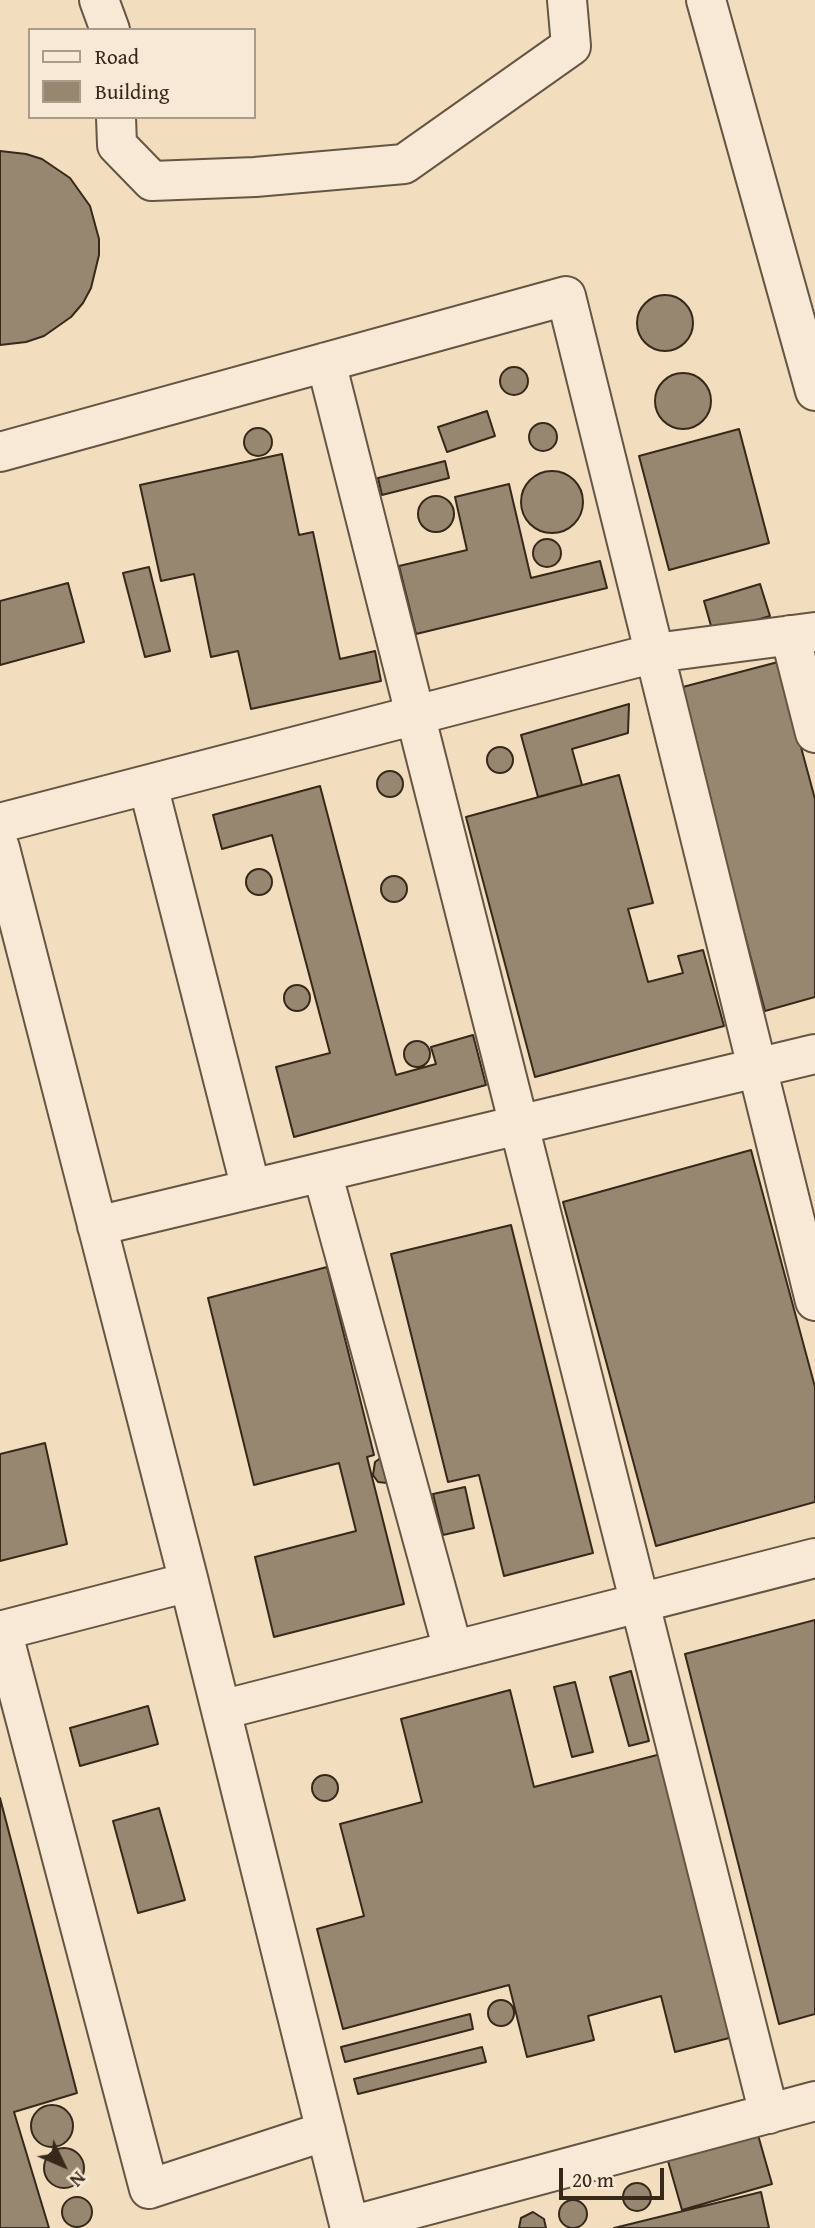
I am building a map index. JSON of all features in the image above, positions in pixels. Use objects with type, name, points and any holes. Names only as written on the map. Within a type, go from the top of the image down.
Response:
[{"type":"lane","points":[[99,0],[109,28]]},
{"type":"lane","points":[[116,119],[117,145],[152,181],[255,177],[404,164],[572,46],[567,0]]},
{"type":"lane","points":[[706,0],[802,295],[815,390]]},
{"type":"lane","points":[[0,452],[566,296],[815,1301]]},
{"type":"lane","points":[[326,362],[769,2113]]},
{"type":"lane","points":[[0,823],[654,653],[803,633],[815,733]]},
{"type":"lane","points":[[148,785],[251,1189]]},
{"type":"lane","points":[[0,848],[8,917],[97,1226],[350,2227],[815,2101]]},
{"type":"lane","points":[[97,1226],[815,1054]]},
{"type":"lane","points":[[322,1172],[453,1650]]},
{"type":"lane","points":[[221,1710],[815,1558]]},
{"type":"lane","points":[[189,1582],[1,1630],[149,2189],[327,2131]]},
{"type":"building","points":[[0,151],[42,159],[70,178],[90,206],[99,239],[99,255],[91,288],[71,317],[44,336],[26,342],[0,345]]},
{"type":"building","points":[[659,295],[671,295],[681,299],[689,307],[693,323],[689,339],[681,347],[671,351],[659,351],[649,347],[641,339],[637,329],[637,317],[641,307],[649,299]]},
{"type":"building","points":[[514,367],[524,371],[528,381],[524,391],[514,395],[504,391],[500,381],[504,371]]},
{"type":"building","points":[[677,373],[689,373],[699,377],[707,385],[711,401],[707,417],[699,425],[689,429],[677,429],[667,425],[659,417],[655,407],[655,395],[659,385],[667,377]]},
{"type":"building","points":[[487,411],[495,436],[447,452],[438,427]]},
{"type":"building","points":[[543,423],[553,427],[557,437],[553,447],[543,451],[533,447],[529,437],[533,427]]},
{"type":"building","points":[[258,428],[268,432],[272,442],[268,452],[258,456],[248,452],[244,442],[248,432]]},
{"type":"building","points":[[739,429],[769,543],[669,570],[639,456]]},
{"type":"building","points":[[282,454],[299,535],[313,532],[340,659],[375,651],[381,681],[251,709],[238,651],[211,657],[194,574],[161,581],[140,485]]},
{"type":"building","points":[[445,461],[449,478],[382,495],[378,478]]},
{"type":"building","points":[[546,471],[558,471],[574,480],[581,490],[581,514],[574,524],[558,533],[546,533],[535,528],[526,519],[521,508],[521,496],[526,485],[535,476]]},
{"type":"building","points":[[509,484],[531,578],[600,561],[607,588],[416,634],[399,566],[467,550],[455,497]]},
{"type":"building","points":[[436,496],[449,501],[454,514],[449,527],[436,532],[423,527],[418,514],[423,501]]},
{"type":"building","points":[[547,539],[557,543],[561,553],[557,563],[547,567],[537,563],[533,553],[537,543]]},
{"type":"building","points":[[149,567],[170,651],[145,657],[123,573]]},
{"type":"building","points":[[68,583],[84,642],[0,665],[0,601]]},
{"type":"building","points":[[760,584],[770,616],[713,633],[704,601]]},
{"type":"building","points":[[778,662],[815,799],[815,997],[765,1011],[679,688]]},
{"type":"building","points":[[629,704],[628,733],[572,749],[582,785],[538,797],[521,735]]},
{"type":"building","points":[[500,747],[509,751],[513,760],[509,769],[500,773],[491,769],[487,760],[491,751]]},
{"type":"building","points":[[390,771],[399,775],[403,784],[399,793],[390,797],[381,793],[377,784],[381,775]]},
{"type":"building","points":[[619,775],[653,903],[628,909],[648,982],[683,973],[678,956],[703,950],[724,1026],[535,1077],[466,817]]},
{"type":"building","points":[[320,786],[396,1075],[436,1064],[431,1047],[473,1035],[486,1085],[294,1137],[276,1067],[330,1053],[272,835],[222,849],[213,815]]},
{"type":"building","points":[[259,869],[268,873],[272,882],[268,891],[259,895],[250,891],[246,882],[250,873]]},
{"type":"building","points":[[394,876],[403,880],[407,889],[403,898],[394,902],[385,898],[381,889],[385,880]]},
{"type":"building","points":[[297,985],[306,989],[310,998],[306,1007],[297,1011],[288,1007],[284,998],[288,989]]},
{"type":"building","points":[[417,1041],[426,1045],[430,1054],[426,1063],[417,1067],[408,1063],[404,1054],[408,1045]]},
{"type":"building","points":[[751,1150],[815,1387],[815,1502],[656,1546],[563,1202]]},
{"type":"building","points":[[511,1225],[593,1553],[504,1576],[479,1475],[448,1482],[391,1254]]},
{"type":"building","points":[[327,1267],[374,1455],[367,1457],[404,1604],[274,1637],[255,1557],[356,1531],[339,1463],[254,1485],[208,1298]]},
{"type":"building","points":[[45,1443],[67,1544],[0,1561],[0,1454]]},
{"type":"building","points":[[382,1457],[387,1483],[378,1482],[373,1475],[375,1462]]},
{"type":"building","points":[[465,1487],[474,1528],[443,1535],[433,1494]]},
{"type":"building","points":[[815,1620],[815,2014],[779,2024],[685,1654]]},
{"type":"building","points":[[631,1671],[649,1741],[629,1746],[610,1677]]},
{"type":"building","points":[[575,1682],[593,1752],[572,1757],[554,1687]]},
{"type":"building","points":[[510,1690],[534,1787],[661,1754],[733,2037],[675,2052],[661,1996],[588,2016],[594,2040],[527,2057],[509,1985],[343,2029],[317,1929],[364,1916],[340,1824],[422,1802],[401,1719]]},
{"type":"building","points":[[148,1706],[158,1744],[80,1766],[70,1728]]},
{"type":"building","points":[[325,1775],[334,1779],[338,1788],[334,1797],[325,1801],[316,1797],[312,1788],[316,1779]]},
{"type":"building","points":[[0,1798],[77,2093],[14,2112],[49,2228],[0,2228]]},
{"type":"building","points":[[159,1808],[185,1900],[138,1913],[113,1821]]},
{"type":"building","points":[[501,2000],[510,2004],[514,2013],[510,2022],[501,2026],[492,2022],[488,2013],[492,2004]]},
{"type":"building","points":[[470,2014],[473,2029],[345,2062],[341,2047]]},
{"type":"building","points":[[482,2047],[486,2062],[358,2094],[354,2079]]},
{"type":"building","points":[[52,2105],[67,2111],[73,2126],[67,2141],[52,2147],[37,2141],[31,2126],[37,2111]]},
{"type":"building","points":[[756,2128],[772,2184],[682,2210],[666,2154]]},
{"type":"building","points":[[64,2148],[72,2149],[78,2154],[83,2160],[83,2176],[78,2182],[72,2187],[64,2188],[56,2187],[50,2182],[45,2176],[44,2168],[45,2160],[50,2154],[56,2149]]},
{"type":"building","points":[[637,2183],[647,2187],[651,2197],[647,2207],[637,2211],[627,2207],[623,2197],[627,2187]]},
{"type":"building","points":[[761,2192],[769,2228],[614,2228]]},
{"type":"building","points":[[77,2197],[88,2201],[92,2212],[88,2223],[77,2227],[66,2223],[62,2212],[66,2201]]},
{"type":"building","points":[[573,2200],[583,2204],[587,2214],[583,2224],[573,2228],[563,2224],[559,2214],[563,2204]]},
{"type":"building","points":[[533,2212],[544,2219],[546,2228],[519,2228],[521,2218]]}]
